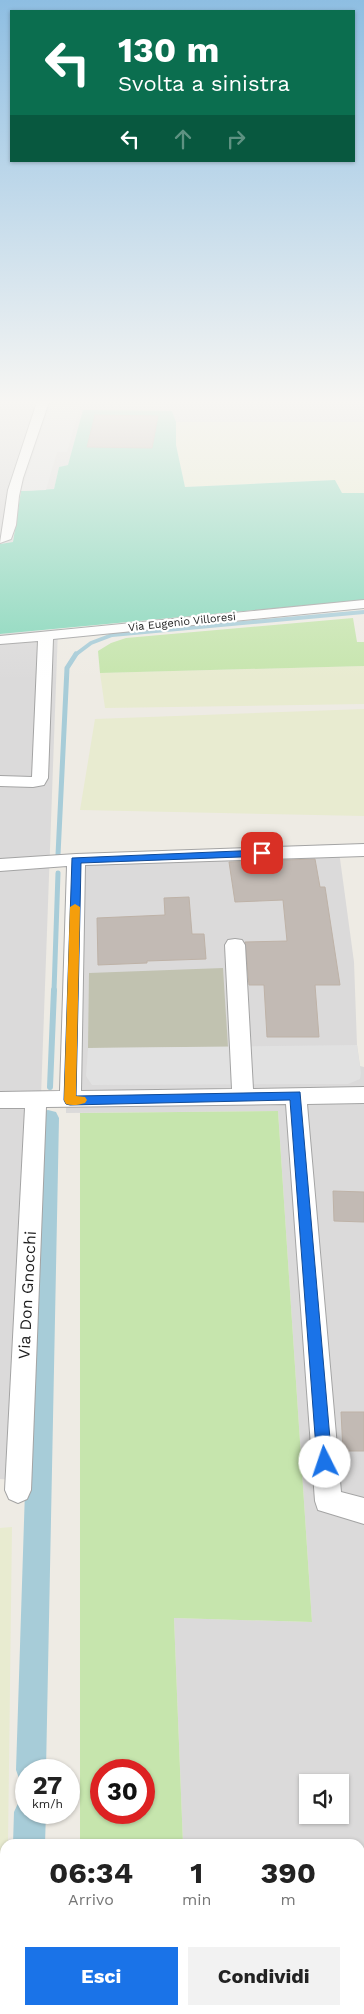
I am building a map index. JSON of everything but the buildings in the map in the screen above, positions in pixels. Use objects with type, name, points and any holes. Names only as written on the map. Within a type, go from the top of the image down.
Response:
[{"type":"street","points":[[2,538],[9,530],[13,493]]},
{"type":"street","name":"Via Eugenio Villoresi","points":[[0,640],[364,604]]},
{"type":"street","points":[[0,781],[33,782],[38,781],[40,778],[46,636]]},
{"type":"street","points":[[0,865],[76,860],[364,850]]},
{"type":"street","points":[[70,1100],[76,860]]},
{"type":"street","points":[[235,945],[243,1096]]},
{"type":"street","points":[[296,1095],[328,1501],[364,1511]]},
{"type":"street","points":[[0,1100],[364,1095]]},
{"type":"street","name":"Via Don Gnocchi","points":[[18,1490],[36,1101]]},
{"type":"shaded area","points":[[0,493],[21,493],[13,542],[0,544]]},
{"type":"shaded area","points":[[58,629],[27,1481],[0,1479],[0,634]]},
{"type":"shaded area","points":[[364,666],[364,704],[105,708],[100,673]]},
{"type":"shaded area","points":[[364,709],[364,816],[80,810],[95,719]]},
{"type":"shaded area","points":[[338,844],[354,962],[357,1045],[360,1066],[364,1067],[364,1839],[183,1839],[174,1618],[312,1622],[278,1111],[66,1113],[66,855]]},
{"type":"shaded area","points":[[223,968],[228,1047],[88,1048],[89,973]]},
{"type":"shaded area","points":[[357,1045],[361,1073],[360,1079],[348,1084],[92,1085],[86,1076],[88,1048]]},
{"type":"shaded area","points":[[12,1527],[8,1839],[0,1839],[0,1528]]},
{"type":"green space","points":[[21,493],[364,493],[364,600],[0,634],[0,544],[13,542]]},
{"type":"green space","points":[[353,618],[357,642],[364,642],[364,666],[100,673],[98,651],[111,643],[126,638]]},
{"type":"green space","points":[[278,1111],[312,1622],[174,1618],[183,1839],[80,1839],[80,1113]]},
{"type":"waterway","points":[[76,654],[91,643],[112,635],[364,612]]},
{"type":"waterway","points":[[58,855],[67,668],[76,654]]},
{"type":"waterway","points":[[54,991],[58,873]]},
{"type":"waterway","points":[[50,1087],[54,990]]},
{"type":"waterway","points":[[31,1759],[48,1118]]},
{"type":"waterway","points":[[29,1839],[30,1824]]},
{"type":"slow traffic","points":[[75,907],[70,1100],[81,1100]]},
{"type":"route","points":[[262,853],[76,860],[70,1100],[296,1095],[325,1462]]}]
